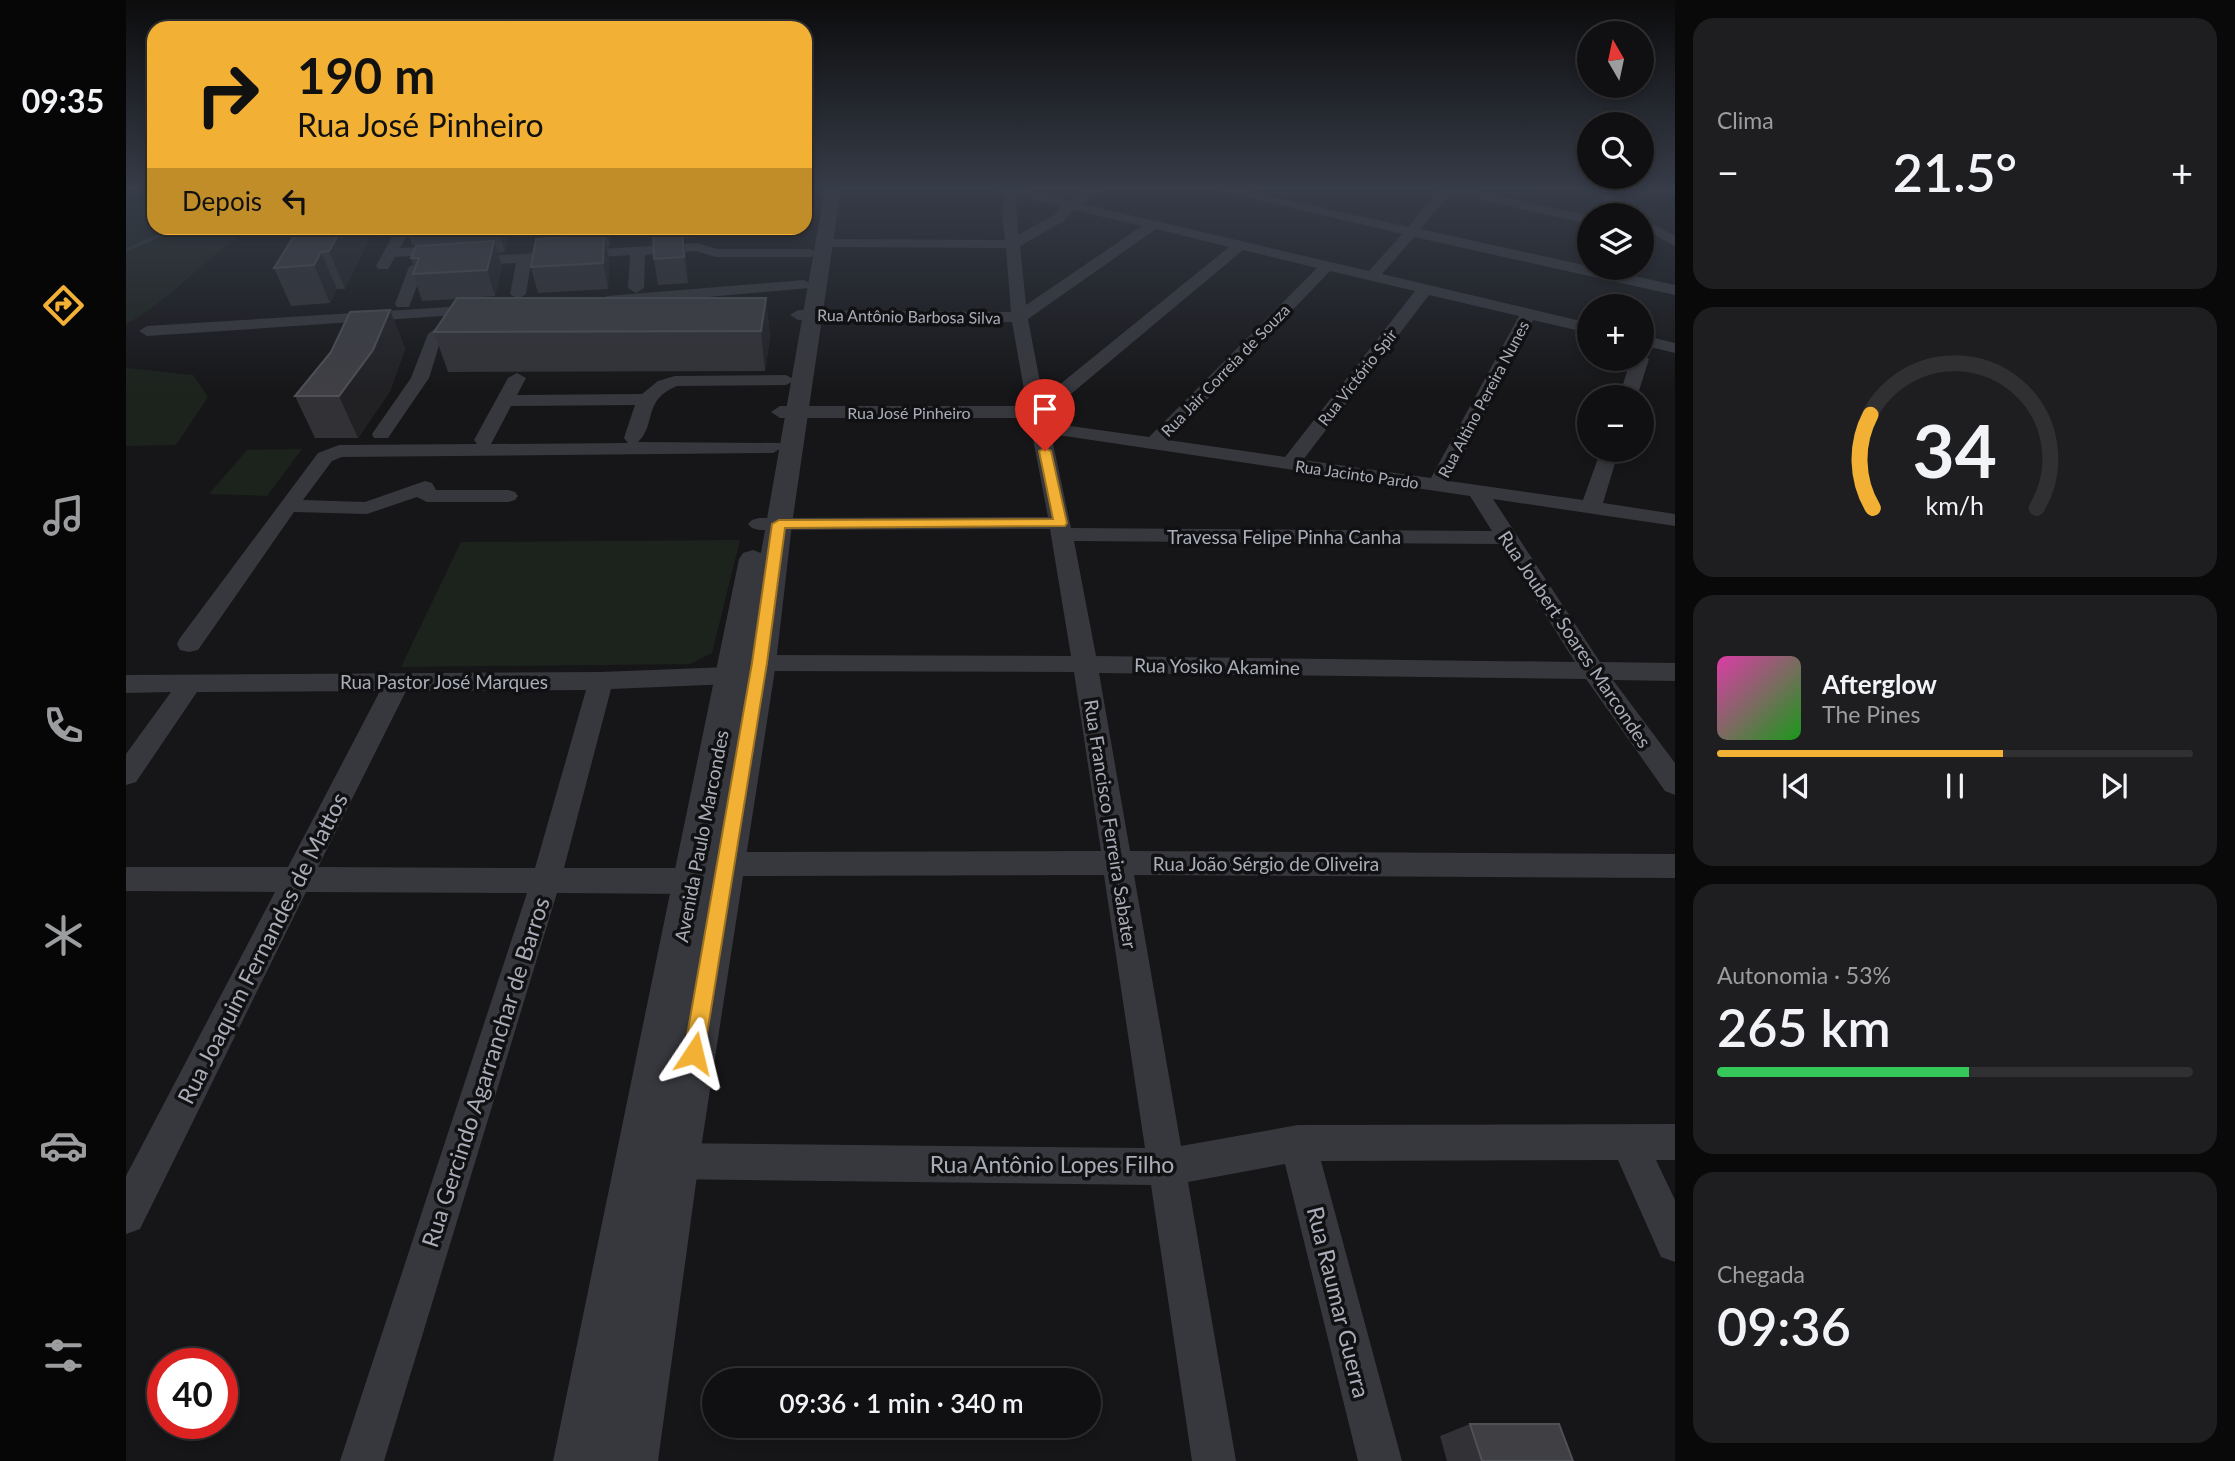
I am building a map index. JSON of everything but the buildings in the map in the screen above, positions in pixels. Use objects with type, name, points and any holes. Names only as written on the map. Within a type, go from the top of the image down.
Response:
[{"type":"street","points":[[382,269],[388,256]]},
{"type":"street","points":[[402,304],[416,267],[424,264],[550,256]]},
{"type":"street","points":[[636,288],[638,256]]},
{"type":"street","points":[[709,271],[710,256]]},
{"type":"street","name":"Avenida Paulo Marcondes","points":[[769,524],[773,447],[788,412],[786,380],[805,315],[804,285],[814,256]]},
{"type":"street","name":"Avenida Paulo Marcondes","points":[[581,1461],[656,1161],[710,873],[816,256]]},
{"type":"street","name":"Rua Francisco Ferreira Sabater","points":[[1014,256],[1022,338],[1085,664],[1214,1461]]},
{"type":"street","points":[[1020,317],[1107,256]]},
{"type":"street","points":[[1039,419],[1227,256]]},
{"type":"street","points":[[1284,256],[1577,325]]},
{"type":"street","points":[[1372,277],[1390,256]]},
{"type":"street","points":[[1521,256],[1675,290]]},
{"type":"street","points":[[147,331],[516,304],[524,258]]},
{"type":"street","name":"Rua Jair Correia de Souza","points":[[1153,444],[1327,266]]},
{"type":"street","points":[[1016,279],[1036,286],[1061,287]]},
{"type":"street","points":[[595,302],[804,285]]},
{"type":"street","points":[[761,307],[766,288]]},
{"type":"street","name":"Rua Victório Spir","points":[[1290,464],[1424,289]]},
{"type":"street","name":"Rua Altino Pereira Nunes","points":[[1437,485],[1528,314]]},
{"type":"street","name":"Rua Antônio Barbosa Silva","points":[[805,315],[1020,317]]},
{"type":"street","points":[[392,332],[490,324]]},
{"type":"street","points":[[381,434],[420,379],[434,337],[445,329]]},
{"type":"street","points":[[1654,349],[1675,348]]},
{"type":"street","points":[[484,440],[517,378]]},
{"type":"street","points":[[634,438],[646,399],[652,391],[675,381],[786,380]]},
{"type":"street","points":[[505,401],[646,399]]},
{"type":"street","name":"Rua José Pinheiro","points":[[788,412],[1039,419]]},
{"type":"street","name":"Rua Jacinto Pardo","points":[[1039,419],[1153,444],[1675,520]]},
{"type":"street","points":[[189,645],[317,466],[325,457],[339,451],[773,447]]},
{"type":"street","points":[[1591,508],[1606,462]]},
{"type":"street","points":[[290,506],[367,508],[425,487],[427,496],[508,496]]},
{"type":"street","name":"Rua Joubert Soares Marcondes","points":[[1477,491],[1505,538],[1594,671],[1675,784]]},
{"type":"street","points":[[769,524],[1061,529]]},
{"type":"street","name":"Travessa Felipe Pinha Canha","points":[[1061,529],[1505,538]]},
{"type":"street","name":"Rua Yosiko Akamine","points":[[745,669],[1085,664],[1675,672]]},
{"type":"street","name":"Rua Pastor José Marques","points":[[126,684],[601,681],[745,669]]},
{"type":"street","name":"Rua Joaquim Fernandes de Mattos","points":[[126,1215],[398,681]]},
{"type":"street","name":"Rua Gercindo Agarranchar de Barros","points":[[362,1461],[546,881],[601,681]]},
{"type":"street","points":[[126,775],[190,684]]},
{"type":"street","name":"Rua João Sérgio de Oliveira","points":[[126,879],[546,881],[710,873],[1116,863],[1675,866]]},
{"type":"street","points":[[1628,1142],[1675,1242]]},
{"type":"street","name":"Rua Antônio Lopes Filho","points":[[656,1161],[1168,1167],[1298,1143],[1675,1142]]},
{"type":"street","name":"Rua Raumar Guerra","points":[[1298,1143],[1380,1461]]},
{"type":"street","name":"Avenida Paulo Marcondes","points":[[630,1461],[656,1161]]},
{"type":"shaded area","points":[[126,256],[213,256],[160,302],[126,324]]},
{"type":"shaded area","points":[[126,368],[193,375],[208,397],[176,445],[126,446]]},
{"type":"shaded area","points":[[302,449],[267,496],[209,494],[247,450]]},
{"type":"shaded area","points":[[740,540],[712,653],[690,664],[401,667],[461,542]]},
{"type":"route","points":[[694,1053],[760,663],[779,524],[1060,523],[1045,451]]}]
